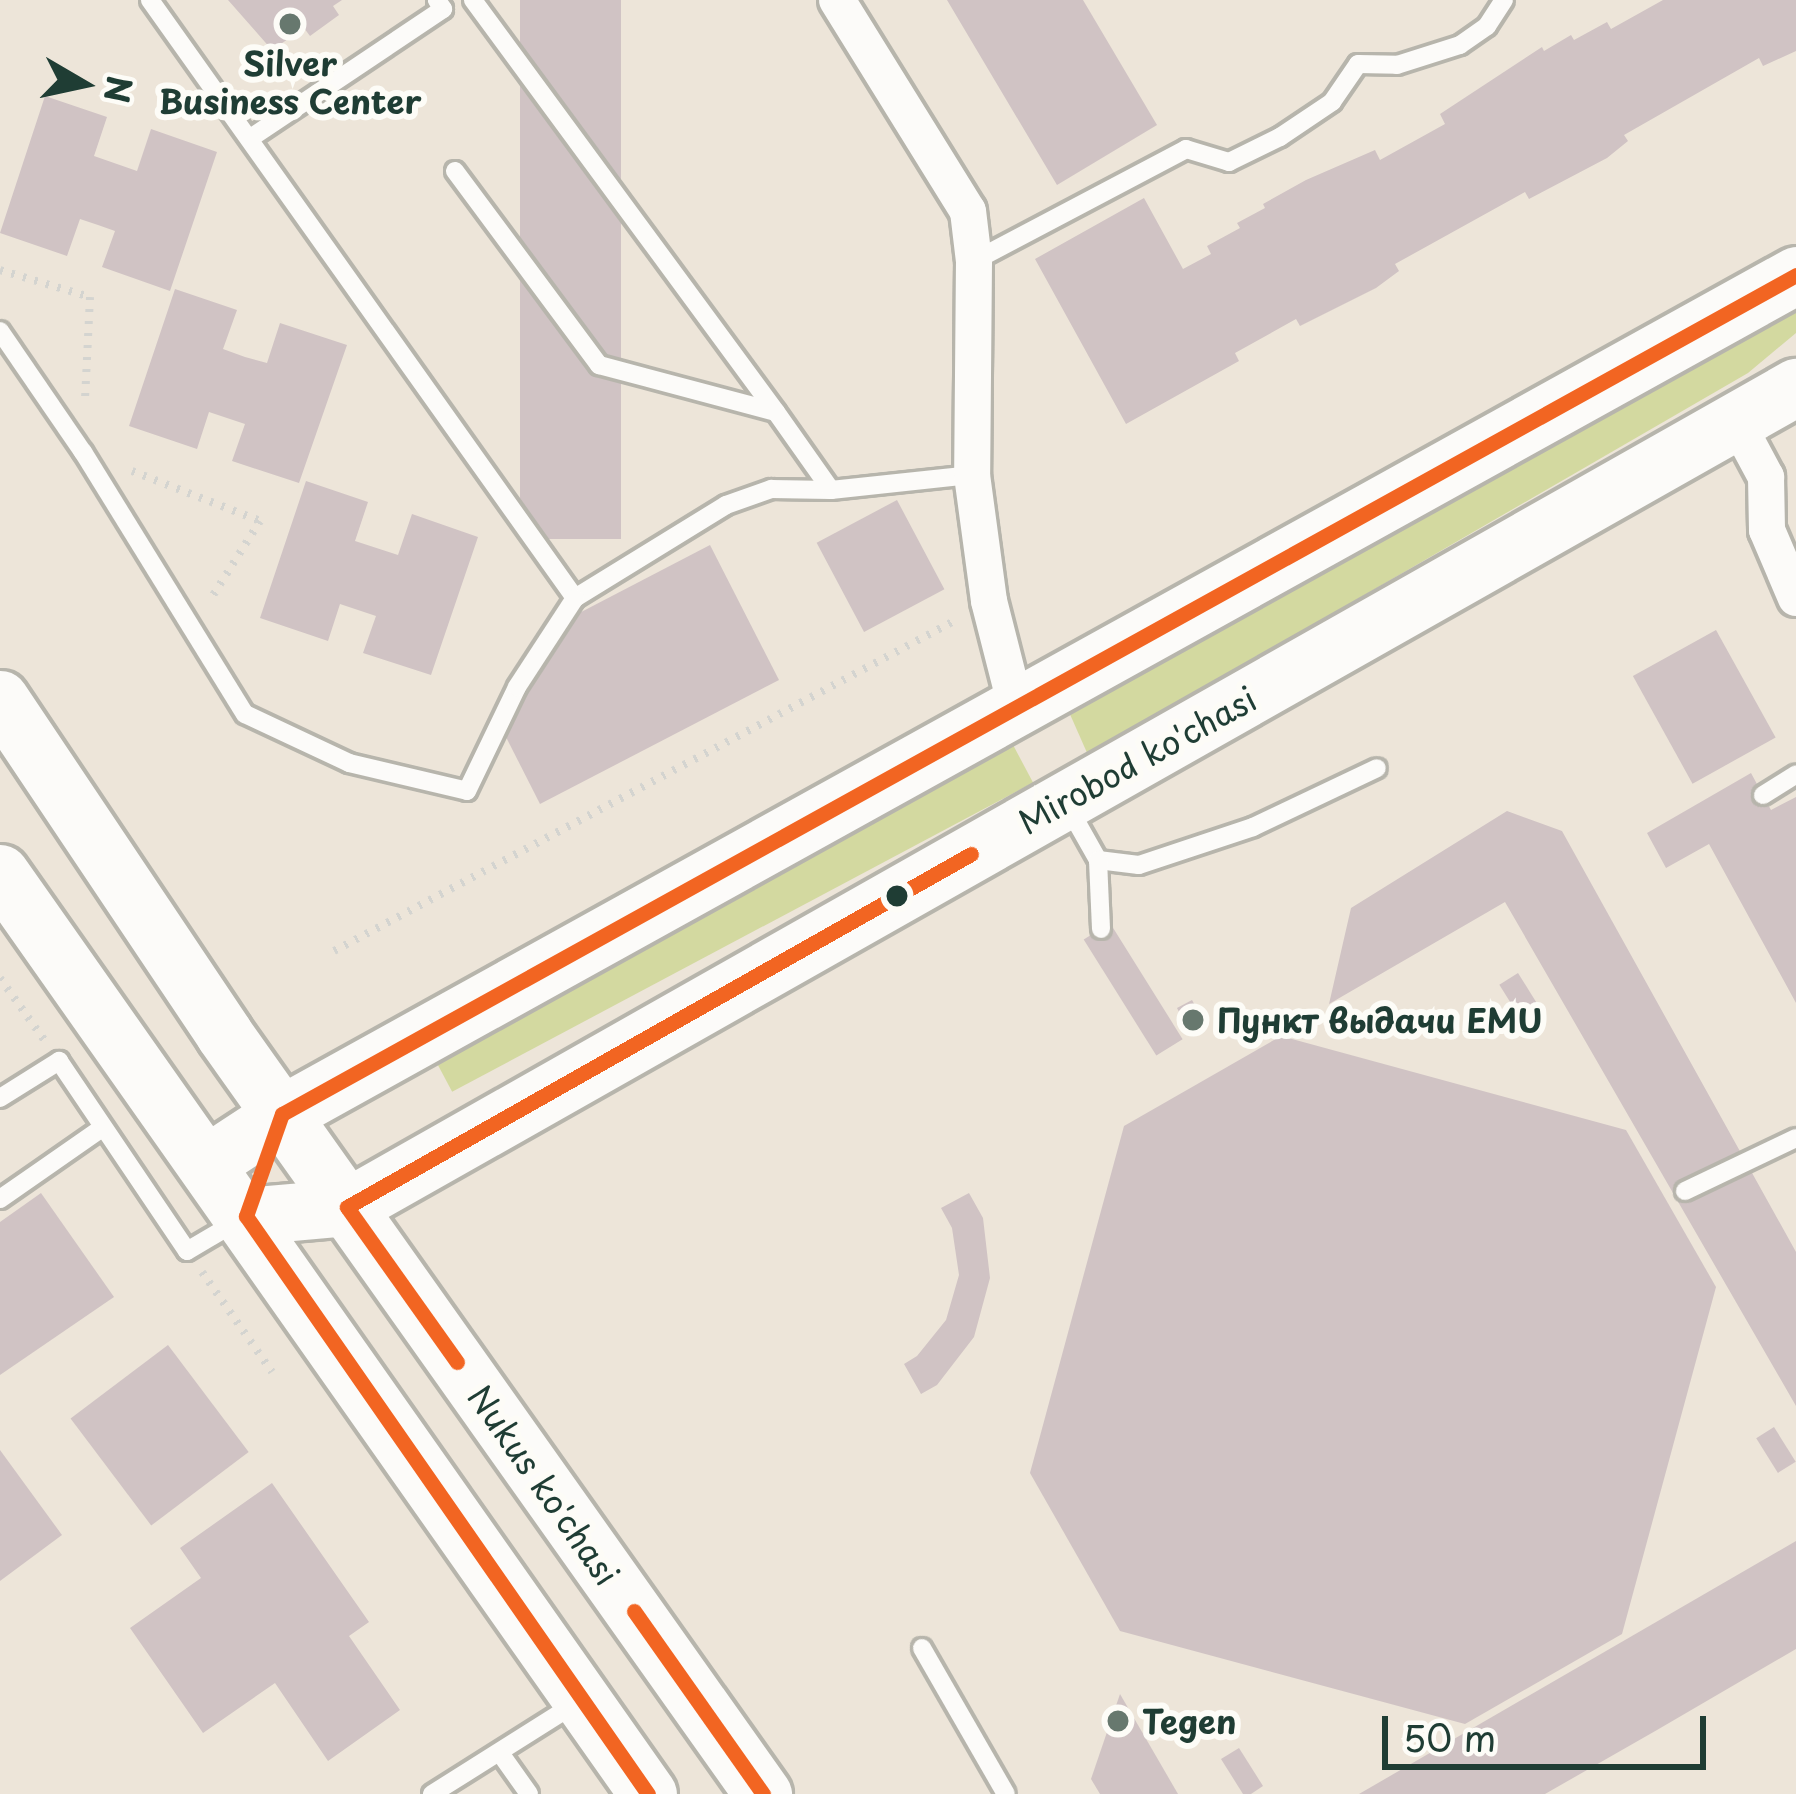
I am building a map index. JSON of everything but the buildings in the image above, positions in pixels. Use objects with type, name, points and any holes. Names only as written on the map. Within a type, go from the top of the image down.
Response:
[{"type":"main road","points":[[209,1162],[282,1114],[1796,274]]},
{"type":"main road","name":"Mirobod ko'chasi","points":[[246,1216],[347,1207],[1796,387]]},
{"type":"main road","name":"Nukus ko'chasi","points":[[0,699],[282,1114],[763,1794]]},
{"type":"main road","points":[[0,872],[209,1162],[648,1794]]},
{"type":"main road","points":[[246,1216],[282,1114]]},
{"type":"street","points":[[837,0],[968,211],[974,261],[972,475],[988,601],[1016,707]]},
{"type":"street","points":[[1736,421],[1766,477],[1768,530],[1796,598]]},
{"type":"lane","points":[[150,0],[252,137],[575,598]]},
{"type":"lane","points":[[252,137],[443,10],[436,0]]},
{"type":"lane","points":[[473,0],[831,490]]},
{"type":"lane","points":[[974,261],[1186,148],[1229,162],[1280,137],[1332,102],[1358,64],[1397,65],[1460,45],[1487,26],[1504,0]]},
{"type":"lane","points":[[455,171],[598,365],[776,412]]},
{"type":"lane","points":[[0,331],[83,452],[244,714],[349,764],[467,791],[518,687],[575,598],[726,505],[771,489],[831,490],[972,475]]},
{"type":"lane","points":[[1098,860],[1139,866],[1196,848],[1377,768]]},
{"type":"lane","points":[[1763,795],[1796,774]]},
{"type":"lane","points":[[1064,801],[1098,860],[1100,929]]},
{"type":"lane","points":[[0,1098],[59,1061],[188,1251],[246,1216]]},
{"type":"lane","points":[[0,1199],[102,1128]]},
{"type":"lane","points":[[1685,1191],[1796,1138]]},
{"type":"lane","points":[[922,1648],[1006,1794]]},
{"type":"lane","points":[[432,1794],[583,1700]]},
{"type":"lane","points":[[500,1753],[530,1794]]},
{"type":"path","points":[[0,270],[90,297],[83,452],[260,521],[190,633]]},
{"type":"path","points":[[334,951],[988,601]]},
{"type":"path","points":[[0,979],[59,1061]]},
{"type":"path","points":[[188,1251],[272,1372]]},
{"type":"green space","points":[[1796,310],[1796,333],[1748,373],[1088,755],[1069,712],[1726,336]]},
{"type":"green space","points":[[1012,743],[1033,783],[452,1092],[431,1052]]},
{"type":"transit line","points":[[648,1794],[246,1216],[282,1114],[1796,275]]},
{"type":"transit line","points":[[457,1362],[347,1207],[971,854]]},
{"type":"transit line","points":[[634,1611],[763,1794]]},
{"type":"place","name":"Silver Business Center","points":[[290,24]]},
{"type":"place","name":"Пункт выдачи EMU","points":[[1193,1020]]},
{"type":"place","name":"Tegen","points":[[1118,1721]]}]
